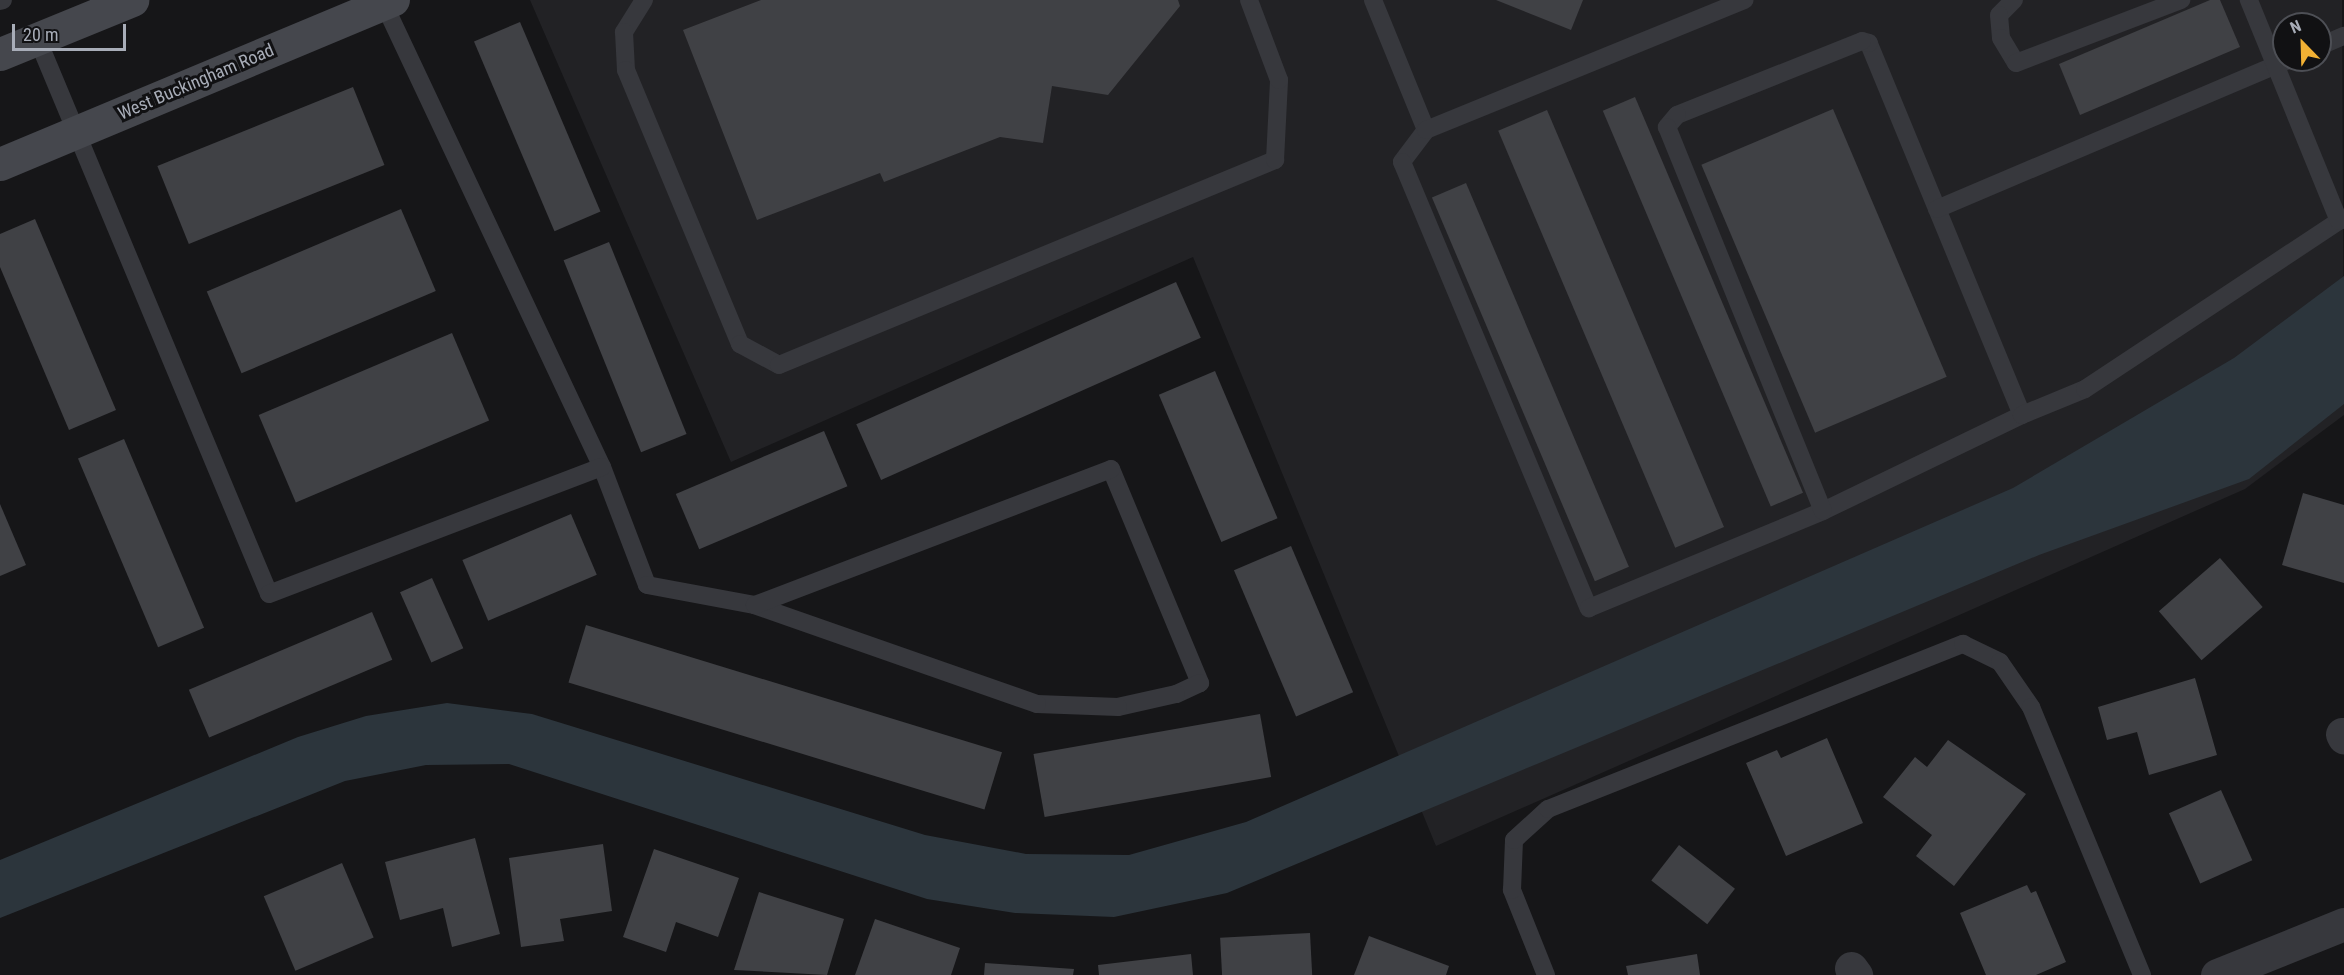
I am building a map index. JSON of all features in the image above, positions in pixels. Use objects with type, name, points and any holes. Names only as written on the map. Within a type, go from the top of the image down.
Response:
[{"type":"main road","points":[[0,54],[132,0]]},
{"type":"main road","name":"West Buckingham Road","points":[[0,164],[388,2]]},
{"type":"street","points":[[2217,975],[2344,924]]},
{"type":"lane","points":[[644,0],[624,32],[626,70],[740,344],[779,365],[1275,160],[1279,80],[1250,0]]},
{"type":"lane","points":[[1373,0],[1426,130]]},
{"type":"lane","points":[[1744,0],[1426,130],[1402,162],[1589,608],[1823,511],[2022,415],[2085,389],[2339,221],[2285,72]]},
{"type":"lane","points":[[2014,0],[1999,15],[2001,39],[2016,63],[2181,0]]},
{"type":"lane","points":[[2249,0],[2272,44]]},
{"type":"lane","points":[[388,2],[602,467],[647,585],[754,605],[1036,704],[1118,707],[1200,683],[1111,469],[754,605]]},
{"type":"lane","points":[[37,38],[73,133],[269,594],[602,467]]},
{"type":"lane","points":[[1823,511],[1667,127],[1670,120],[1862,41],[1869,43],[2022,415]]},
{"type":"lane","points":[[1937,209],[2272,67]]},
{"type":"lane","points":[[1546,975],[1512,890],[1514,840],[1548,809],[1963,644],[2000,662],[2031,707],[2142,975]]},
{"type":"shaded area","points":[[530,0],[2342,0],[2344,415],[2245,489],[1436,846],[1193,257],[731,462]]},
{"type":"shaded area","points":[[2344,276],[2344,404],[2249,479],[2039,555],[1227,893],[1114,917],[1015,913],[927,899],[509,764],[426,765],[345,781],[0,918],[0,860],[298,737],[366,716],[447,703],[532,714],[925,835],[1026,854],[1129,855],[1246,822],[2013,488],[2234,358]]},
{"type":"building","points":[[761,0],[1178,0],[1180,6],[1108,95],[1052,86],[1043,143],[1000,137],[884,182],[880,173],[757,220],[683,30]]},
{"type":"building","points":[[1496,0],[1583,0],[1571,30]]},
{"type":"building","points":[[2210,0],[2220,0],[2240,47],[2080,115],[2059,64]]},
{"type":"building","points":[[520,22],[600,212],[554,231],[474,42]]},
{"type":"building","points":[[353,87],[384,165],[189,244],[157,166]]},
{"type":"building","points":[[1635,97],[1803,493],[1771,506],[1603,111]]},
{"type":"building","points":[[1833,109],[1947,377],[1815,433],[1701,165]]},
{"type":"building","points":[[1547,110],[1724,527],[1675,548],[1498,131]]},
{"type":"building","points":[[1466,183],[1629,567],[1595,581],[1432,197]]},
{"type":"building","points":[[401,209],[436,291],[242,373],[207,291]]},
{"type":"building","points":[[35,219],[116,410],[69,430],[0,267],[0,234]]},
{"type":"building","points":[[609,242],[687,434],[641,452],[564,260]]},
{"type":"building","points":[[1176,282],[1201,338],[881,480],[856,424]]},
{"type":"building","points":[[452,333],[489,420],[296,503],[259,415]]},
{"type":"building","points":[[1215,371],[1278,518],[1221,542],[1159,395]]},
{"type":"building","points":[[824,431],[847,486],[699,549],[676,494]]},
{"type":"building","points":[[124,439],[204,628],[158,647],[78,459]]},
{"type":"building","points":[[2303,493],[2344,505],[2344,583],[2282,565]]},
{"type":"building","points":[[0,504],[26,565],[0,576]]},
{"type":"building","points":[[571,514],[597,575],[488,621],[462,560]]},
{"type":"building","points":[[1291,546],[1353,692],[1296,717],[1234,570]]},
{"type":"building","points":[[2220,558],[2263,607],[2202,660],[2159,611]]},
{"type":"building","points":[[432,578],[463,648],[431,663],[400,592]]},
{"type":"building","points":[[372,612],[392,660],[209,738],[189,690]]},
{"type":"building","points":[[586,625],[1002,752],[984,810],[568,682]]},
{"type":"building","points":[[2195,678],[2217,755],[2149,775],[2137,732],[2107,740],[2098,707]]},
{"type":"building","points":[[1260,714],[1271,777],[1045,817],[1033,754]]},
{"type":"building","points":[[1827,738],[1863,823],[1786,856],[1746,763],[1777,750],[1781,758]]},
{"type":"building","points":[[1948,740],[2026,794],[1954,886],[1916,856],[1932,835],[1883,797],[1915,757],[1927,767]]},
{"type":"building","points":[[2221,790],[2252,860],[2200,884],[2169,813]]},
{"type":"building","points":[[475,838],[500,934],[452,947],[443,908],[400,920],[385,862]]},
{"type":"building","points":[[603,844],[612,911],[560,919],[564,941],[521,947],[509,858]]},
{"type":"building","points":[[1679,845],[1735,889],[1707,924],[1651,880]]},
{"type":"building","points":[[654,849],[739,878],[718,937],[676,922],[666,952],[623,937]]},
{"type":"building","points":[[342,863],[374,938],[295,971],[264,896]]},
{"type":"building","points":[[2027,885],[2031,893],[2036,891],[2066,962],[2036,975],[1986,975],[1960,913]]},
{"type":"building","points":[[759,892],[844,919],[827,975],[734,970]]},
{"type":"building","points":[[875,919],[960,948],[951,975],[855,975]]},
{"type":"building","points":[[1310,933],[1312,975],[1222,975],[1220,938]]},
{"type":"building","points":[[1369,936],[1449,966],[1446,975],[1354,975]]},
{"type":"building","points":[[1191,954],[1193,975],[1099,975],[1098,965]]},
{"type":"building","points":[[1697,954],[1700,975],[1628,975],[1626,966]]},
{"type":"building","points":[[985,963],[1074,969],[1073,975],[984,975]]}]
